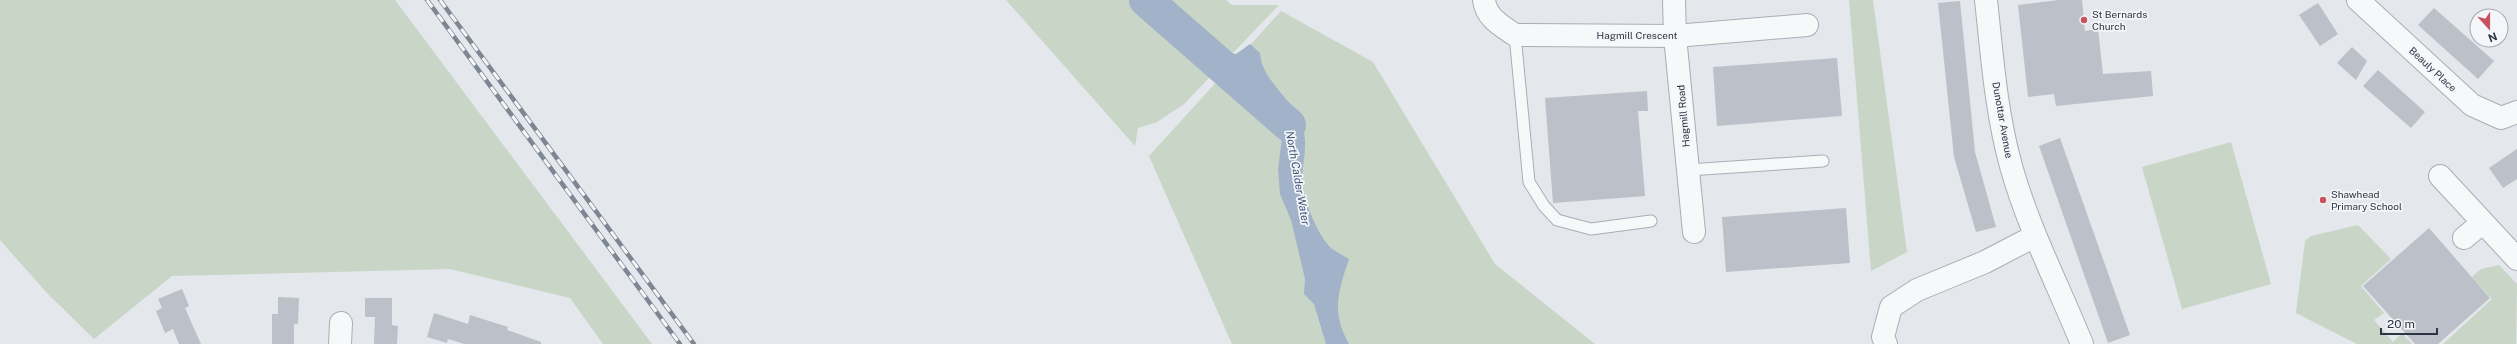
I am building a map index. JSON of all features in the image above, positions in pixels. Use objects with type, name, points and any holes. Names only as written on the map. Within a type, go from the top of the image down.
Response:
[{"type":"street","points":[[1484,0],[1484,5],[1494,21],[1515,35]]},
{"type":"street","name":"Hagmill Road","points":[[1674,0],[1675,36],[1694,232]]},
{"type":"street","name":"Dunottar Avenue","points":[[1986,0],[1999,113],[2011,166],[2035,236],[2082,344]]},
{"type":"street","name":"Beauly Place","points":[[2358,0],[2472,105],[2501,118],[2517,112]]},
{"type":"street","name":"Hagmill Crescent","points":[[1515,35],[1675,36],[1807,25]]},
{"type":"street","points":[[2440,176],[2517,259]]},
{"type":"street","points":[[2464,238],[2482,222]]},
{"type":"street","points":[[1886,344],[1883,337],[1891,307],[1917,290],[1985,262],[2035,236]]},
{"type":"lane","points":[[1515,35],[1529,182],[1544,206],[1557,220],[1591,229],[1651,221]]},
{"type":"lane","points":[[1688,170],[1823,161]]},
{"type":"green space","points":[[0,0],[395,0],[652,344],[603,344],[570,298],[450,269],[172,276],[94,339],[47,293],[0,240]]},
{"type":"green space","points":[[1006,0],[1226,0],[1232,5],[1279,5],[1184,104],[1157,122],[1138,128],[1135,146]]},
{"type":"green space","points":[[1849,0],[1873,0],[1907,252],[1871,271]]},
{"type":"green space","points":[[1281,11],[1373,62],[1495,264],[1595,344],[1232,344],[1149,156]]},
{"type":"green space","points":[[2231,142],[2271,284],[2182,309],[2142,167]]},
{"type":"green space","points":[[2358,225],[2391,259],[2361,286],[2384,313],[2374,320],[2393,342],[2402,333],[2412,344],[2357,344],[2296,313],[2305,241],[2311,236]]},
{"type":"green space","points":[[2499,265],[2517,284],[2516,344],[2443,344],[2492,299],[2472,277],[2481,269]]},
{"type":"water","points":[[1132,0],[1153,0],[1216,50],[1236,54],[1250,44],[1260,53],[1262,63],[1271,81],[1291,105],[1301,123],[1305,137],[1302,178],[1307,205],[1311,215],[1321,234],[1331,248],[1349,259],[1339,292],[1338,312],[1343,333],[1349,344],[1326,344],[1314,304],[1304,294],[1305,279],[1291,220],[1280,194],[1278,169],[1282,138],[1263,112],[1247,78],[1240,68],[1195,58]]},
{"type":"building","points":[[2059,0],[2082,0],[2085,31],[2098,29],[2103,74],[2151,71],[2153,96],[2056,106],[2054,94],[2028,97],[2018,5]]},
{"type":"building","points":[[1960,1],[1975,152],[1996,227],[1976,232],[1954,157],[1938,3]]},
{"type":"building","points":[[2318,3],[2338,34],[2320,46],[2299,15]]},
{"type":"building","points":[[2434,8],[2469,39],[2469,48],[2479,48],[2494,61],[2478,79],[2418,25]]},
{"type":"building","points":[[2352,47],[2367,61],[2356,80],[2337,63]]},
{"type":"building","points":[[1837,58],[1842,116],[1717,126],[1713,67]]},
{"type":"building","points":[[2378,70],[2425,112],[2411,128],[2363,86]]},
{"type":"building","points":[[1647,91],[1648,111],[1638,111],[1645,196],[1553,203],[1545,98]]},
{"type":"building","points":[[2060,138],[2130,335],[2108,343],[2039,146]]},
{"type":"building","points":[[2517,149],[2517,179],[2503,188],[2489,168]]},
{"type":"building","points":[[1846,208],[1850,263],[1726,272],[1722,217]]},
{"type":"building","points":[[2429,228],[2490,298],[2438,344],[2415,344],[2363,286]]},
{"type":"building","points":[[182,289],[189,306],[185,308],[201,344],[179,344],[173,329],[165,333],[156,311],[162,308],[158,299]]},
{"type":"building","points":[[278,297],[299,298],[298,324],[294,324],[294,344],[272,344],[272,314],[278,314]]},
{"type":"building","points":[[365,298],[392,298],[392,325],[398,326],[397,344],[374,344],[375,317],[365,317]]},
{"type":"building","points":[[434,313],[468,324],[470,315],[508,327],[507,330],[541,342],[541,344],[464,344],[448,339],[447,343],[427,337]]},
{"type":"waterway","name":"North Calder Water","points":[[1146,0],[1289,125]]},
{"type":"railway","points":[[427,0],[680,344]]},
{"type":"railway","points":[[440,0],[694,344]]},
{"type":"place","name":"St Bernards Church","points":[[2084,20]]},
{"type":"place","name":"Shawhead Primary School","points":[[2323,200]]}]
